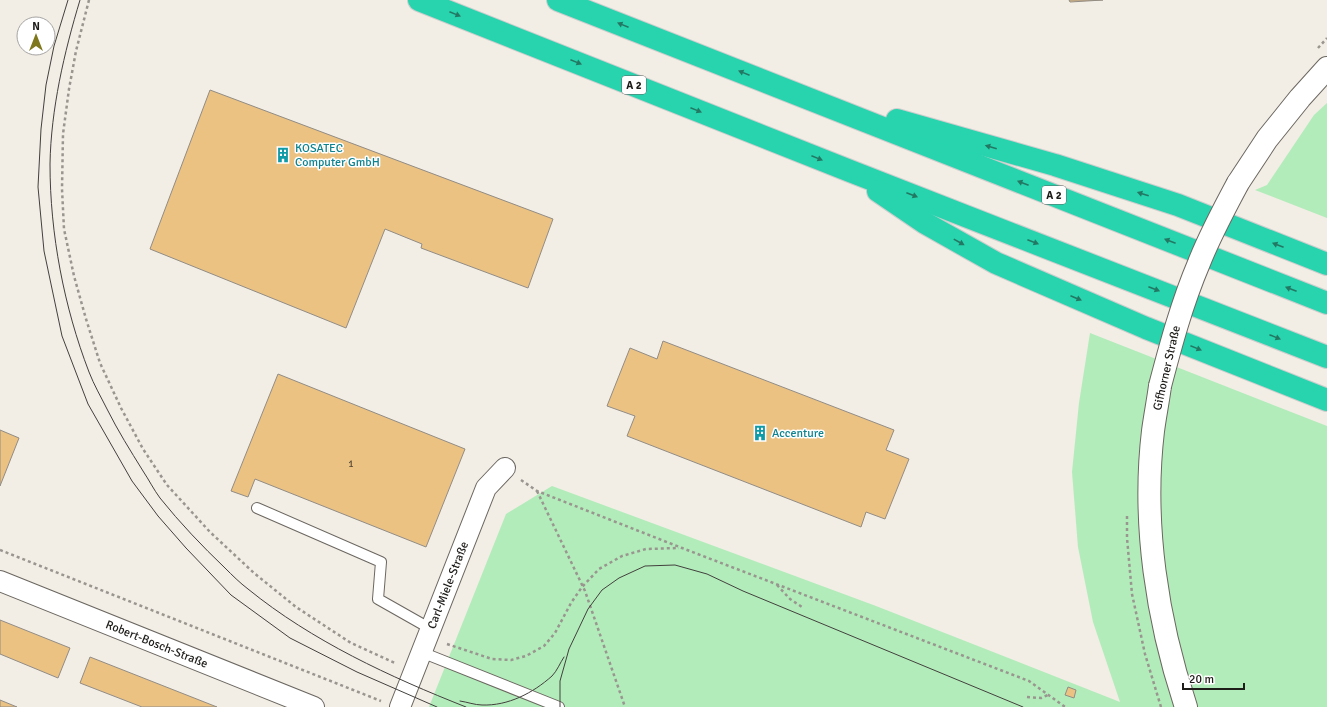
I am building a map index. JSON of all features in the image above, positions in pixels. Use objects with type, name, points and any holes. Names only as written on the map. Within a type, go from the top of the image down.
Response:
[{"type":"highway","name":"A 2","points":[[418,0],[850,171],[1327,357]]},
{"type":"highway","name":"A 2","points":[[558,0],[1327,303]]},
{"type":"highway","points":[[780,88],[1055,165],[1178,205],[1327,264]]},
{"type":"highway","points":[[850,171],[925,223],[996,263],[1146,328],[1327,400]]},
{"type":"main road","name":"Gifhorner Straße","points":[[1186,707],[1168,643],[1159,601],[1150,523],[1150,482],[1153,431],[1160,386],[1177,321],[1190,284],[1213,231],[1238,183],[1267,139],[1300,98],[1327,68]]},
{"type":"street","name":"Carl-Miele-Straße","points":[[392,705],[413,672],[486,488],[505,468]]},
{"type":"street","name":"Robert-Bosch-Straße","points":[[0,581],[314,707]]},
{"type":"lane","points":[[257,508],[381,562],[378,599],[426,639],[559,707]]},
{"type":"path","points":[[89,0],[68,89],[63,134],[62,189],[64,228],[74,276],[86,319],[100,363],[121,408],[143,449],[167,485],[210,532],[254,573],[296,606],[351,643],[413,672]]},
{"type":"path","points":[[505,468],[537,491],[1029,681],[1065,707]]},
{"type":"path","points":[[537,491],[585,591],[625,707]]},
{"type":"path","points":[[426,639],[492,660],[511,660],[526,656],[544,646],[555,633],[571,603],[582,587],[599,569],[622,556],[646,549],[682,548]]},
{"type":"path","points":[[0,550],[392,705]]},
{"type":"path","points":[[777,584],[790,599],[802,607]]},
{"type":"path","points":[[1027,697],[1041,698],[1048,695]]},
{"type":"green space","points":[[1327,103],[1327,218],[1255,190],[1267,185],[1314,115]]},
{"type":"green space","points":[[1090,333],[1327,426],[1327,707],[429,707],[506,514],[552,486],[876,606],[1120,702],[1093,622],[1078,547],[1072,472],[1079,403]]},
{"type":"building","points":[[1069,0],[1103,0],[1070,2]]},
{"type":"building","name":"KOSATEC Computer GmbH","points":[[210,90],[553,219],[528,288],[421,248],[422,244],[385,229],[346,328],[150,249]]},
{"type":"building","name":"Accenture","points":[[663,341],[894,430],[886,450],[909,459],[885,519],[866,512],[861,527],[627,436],[635,416],[607,406],[630,348],[657,359]]},
{"type":"building","points":[[278,374],[465,449],[426,547],[255,479],[248,497],[231,491]]},
{"type":"building","points":[[0,430],[19,438],[0,486]]},
{"type":"building","points":[[0,620],[70,648],[58,678],[0,654]]},
{"type":"building","points":[[90,657],[217,707],[142,707],[80,683]]},
{"type":"building","points":[[1068,687],[1076,690],[1074,698],[1065,695]]},
{"type":"building","points":[[0,700],[17,707],[0,707]]},
{"type":"tram line","points":[[68,0],[54,46],[46,85],[41,129],[38,187],[44,251],[62,336],[88,404],[132,481],[158,516],[231,595],[290,638],[357,672],[437,707]]},
{"type":"tram line","points":[[80,0],[59,81],[53,123],[50,164],[53,217],[60,270],[72,322],[91,377],[115,425],[160,498],[200,543],[245,587],[298,625],[352,656],[409,683],[466,707]]},
{"type":"tram line","points":[[560,707],[560,681],[569,649],[588,609],[602,590],[619,578],[645,566],[675,565],[707,574],[743,591],[1023,707]]},
{"type":"tram line","points":[[460,701],[479,705],[492,705],[511,701],[537,688],[545,682],[552,676],[564,657]]},
{"type":"place","name":"KOSATEC Computer GmbH","points":[[283,155]]},
{"type":"place","name":"Accenture","points":[[760,433]]}]
